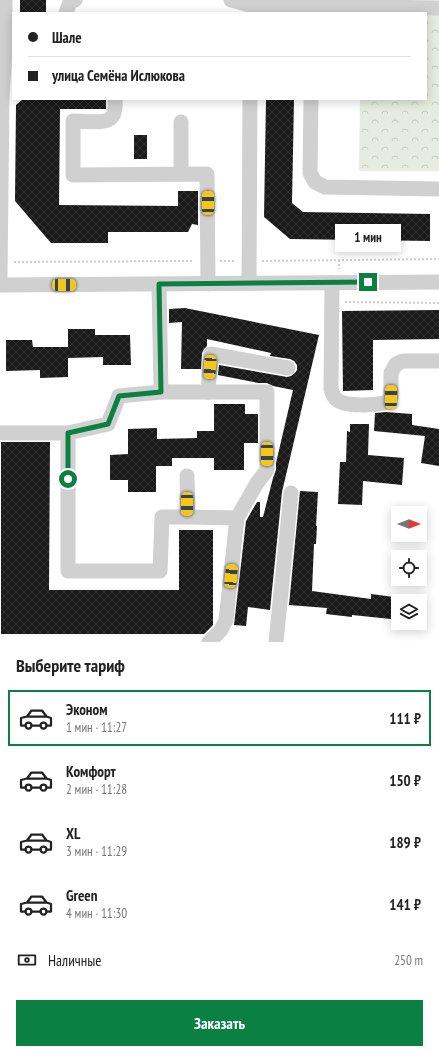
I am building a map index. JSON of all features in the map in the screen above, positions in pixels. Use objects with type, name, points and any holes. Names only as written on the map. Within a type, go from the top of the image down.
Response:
[{"type":"street","points":[[0,278],[2,97],[9,51],[5,0]]},
{"type":"street","points":[[66,12],[70,2],[75,0]]},
{"type":"street","points":[[231,0],[250,9],[439,8]]},
{"type":"street","points":[[115,100],[115,110],[111,118],[105,121],[73,121],[73,175],[207,174],[208,284]]},
{"type":"street","points":[[249,283],[250,100]]},
{"type":"street","points":[[311,100],[310,173],[315,182],[325,187],[439,189]]},
{"type":"street","points":[[181,122],[182,174]]},
{"type":"street","points":[[0,285],[439,282]]},
{"type":"street","points":[[332,283],[331,390],[335,398],[341,402],[350,404],[382,404],[388,402],[391,397],[391,373],[396,364],[404,361],[439,361]]},
{"type":"street","points":[[159,284],[161,392]]},
{"type":"street","points":[[208,392],[211,354],[288,368]]},
{"type":"street","points":[[0,433],[68,433],[108,424],[119,396],[161,392],[267,392],[267,470],[257,483],[237,518],[226,620],[221,630],[209,642]]},
{"type":"street","points":[[68,433],[68,570],[160,570],[162,517],[237,518]]},
{"type":"street","points":[[187,476],[188,518]]},
{"type":"street","points":[[276,642],[291,493]]},
{"type":"path","points":[[332,302],[439,303]]},
{"type":"green space","points":[[427,14],[439,14],[439,171],[359,171],[360,100],[427,100]]},
{"type":"building","points":[[20,0],[46,0],[46,12],[20,12]]},
{"type":"building","points":[[22,100],[106,100],[106,109],[60,109],[59,205],[178,206],[178,191],[198,191],[198,225],[192,224],[188,232],[108,232],[108,243],[51,243],[15,201],[16,105]]},
{"type":"building","points":[[266,100],[294,100],[292,203],[303,212],[430,214],[430,241],[290,239],[264,217]]},
{"type":"building","points":[[134,135],[147,135],[147,159],[134,159]]},
{"type":"building","points":[[185,308],[319,335],[282,492],[270,610],[248,607],[246,626],[234,625],[246,521],[257,502],[260,502],[260,517],[263,517],[276,470],[276,463],[293,390],[273,386],[267,383],[258,383],[218,375],[219,365],[287,377],[295,373],[297,370],[297,365],[290,359],[270,356],[271,353],[207,339],[207,346],[202,353],[201,369],[181,369],[182,322],[169,323],[169,309]]},
{"type":"building","points":[[439,310],[439,339],[373,340],[373,390],[343,391],[342,311]]},
{"type":"building","points":[[68,329],[95,329],[95,335],[130,335],[131,365],[103,365],[103,357],[68,358],[68,377],[40,378],[40,370],[6,371],[6,340],[32,340],[33,347],[68,347]]},
{"type":"building","points":[[214,404],[245,404],[245,414],[258,414],[258,443],[244,443],[244,470],[214,470],[214,458],[172,458],[172,466],[156,466],[156,492],[128,492],[128,480],[110,480],[110,455],[128,454],[128,429],[157,428],[157,439],[197,438],[197,431],[214,431]]},
{"type":"building","points":[[386,412],[412,414],[412,425],[439,429],[439,466],[421,463],[425,436],[374,431],[375,413]]},
{"type":"building","points":[[350,424],[369,424],[368,455],[404,458],[402,485],[363,481],[362,505],[338,504],[340,462],[346,462],[347,431],[350,432]]},
{"type":"building","points":[[1,442],[50,442],[49,590],[179,590],[179,530],[213,530],[213,625],[204,634],[1,634]]},
{"type":"building","points":[[300,491],[318,492],[312,591],[371,599],[371,594],[391,597],[391,619],[326,614],[327,608],[289,605]]},
{"type":"route","points":[[68,479],[68,433],[108,424],[119,396],[161,392],[159,284],[368,282]]}]
